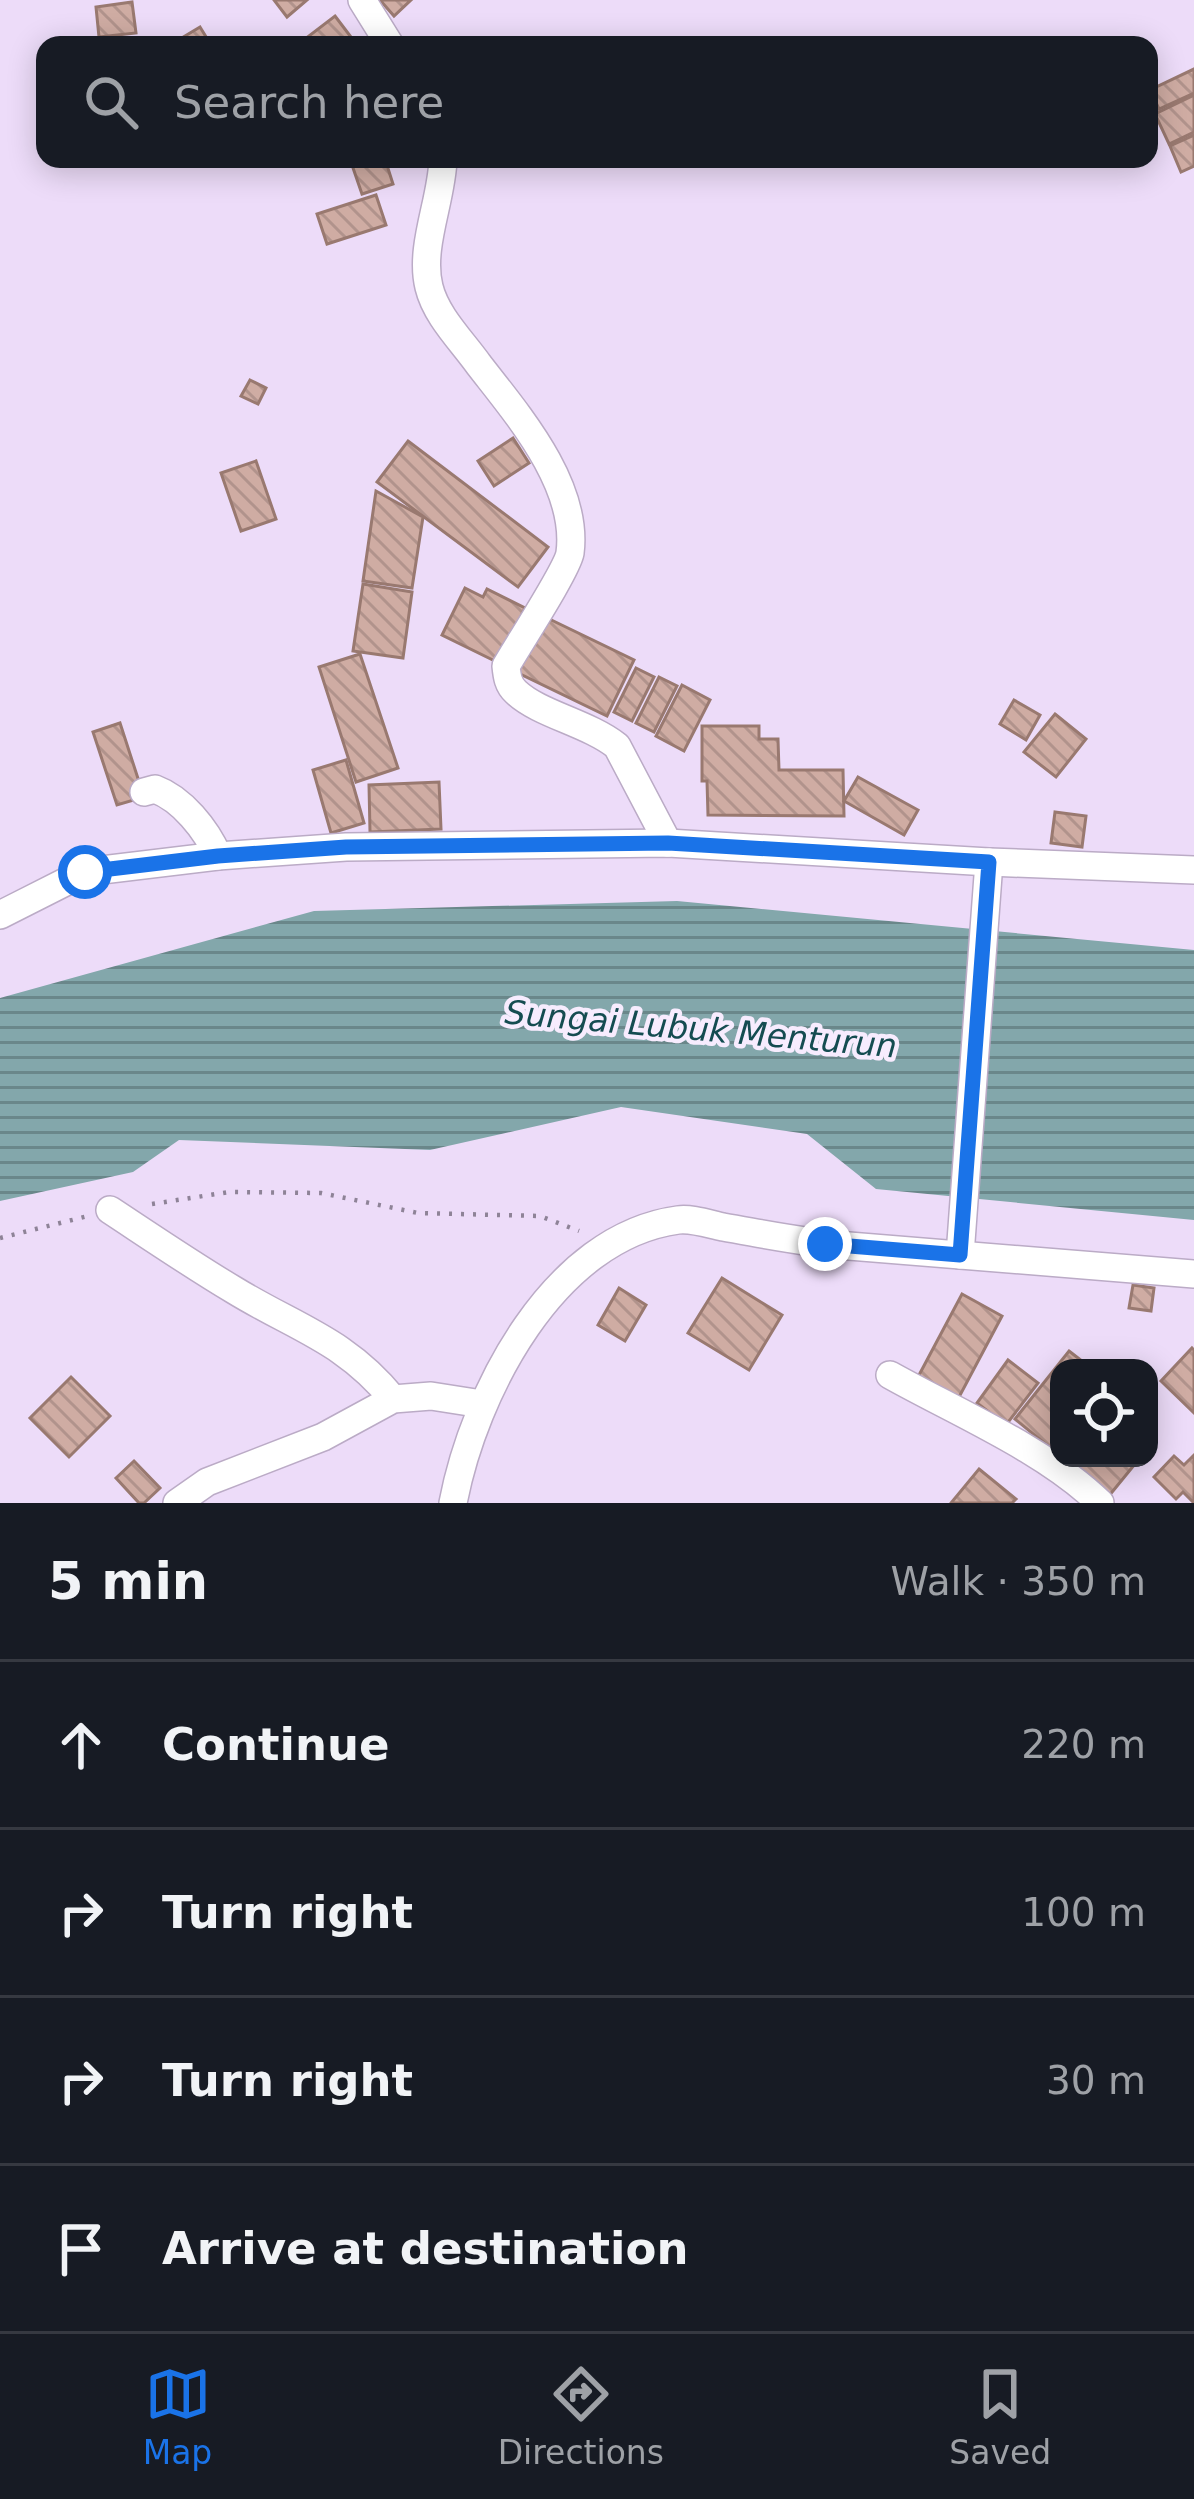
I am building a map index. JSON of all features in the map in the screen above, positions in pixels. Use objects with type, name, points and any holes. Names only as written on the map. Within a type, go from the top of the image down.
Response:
[{"type":"street","points":[[362,0],[384,36]]},
{"type":"street","points":[[442,168],[427,262],[433,298],[544,449],[568,526],[570,555],[506,666],[507,676],[517,693],[617,746],[668,843]]},
{"type":"street","points":[[144,792],[155,789],[171,797],[203,830],[218,856]]},
{"type":"street","points":[[0,915],[85,872],[346,847],[668,843],[989,874],[1194,870]]},
{"type":"street","points":[[961,1243],[989,874]]},
{"type":"street","points":[[110,1210],[237,1292],[346,1351],[367,1366],[393,1399]]},
{"type":"street","points":[[453,1503],[461,1462],[482,1404],[515,1343],[568,1278],[608,1243],[680,1220],[825,1244],[961,1243],[1194,1274]]},
{"type":"street","points":[[890,1376],[1031,1454],[1100,1503]]},
{"type":"street","points":[[177,1503],[207,1482],[323,1437],[393,1399],[431,1396],[482,1404]]},
{"type":"path","points":[[0,1238],[110,1210],[229,1192],[321,1193],[418,1213],[539,1216],[608,1243]]},
{"type":"water","name":"Sungai Lubuk Menturun","points":[[677,901],[1194,950],[1194,1220],[876,1189],[807,1134],[621,1107],[430,1150],[179,1140],[133,1172],[0,1201],[0,998],[314,911]]},
{"type":"building","points":[[274,0],[307,0],[287,17]]},
{"type":"building","points":[[380,0],[411,0],[394,16]]},
{"type":"building","points":[[132,2],[136,33],[99,36],[96,7]]},
{"type":"building","points":[[335,16],[350,36],[309,36]]},
{"type":"building","points":[[200,27],[206,36],[185,36]]},
{"type":"building","points":[[1194,69],[1194,93],[1159,109],[1158,86]]},
{"type":"building","points":[[1194,95],[1194,132],[1169,144],[1158,113]]},
{"type":"building","points":[[1194,135],[1194,166],[1181,172],[1170,146]]},
{"type":"building","points":[[353,168],[388,168],[393,184],[362,194]]},
{"type":"building","points":[[376,195],[386,225],[327,244],[317,214]]},
{"type":"building","points":[[250,380],[266,388],[258,404],[241,396]]},
{"type":"building","points":[[513,438],[529,463],[494,486],[478,461]]},
{"type":"building","points":[[408,441],[548,547],[518,587],[377,482]]},
{"type":"building","points":[[256,461],[276,519],[241,531],[221,473]]},
{"type":"building","points":[[376,491],[423,517],[412,588],[363,581]]},
{"type":"building","points":[[363,584],[412,592],[403,658],[353,651]]},
{"type":"building","points":[[465,588],[483,597],[487,589],[525,608],[499,663],[442,635]]},
{"type":"building","points":[[541,615],[634,660],[607,716],[514,671]]},
{"type":"building","points":[[360,654],[398,768],[356,782],[319,667]]},
{"type":"building","points":[[636,668],[654,677],[632,721],[614,712]]},
{"type":"building","points":[[659,677],[677,686],[654,732],[636,723]]},
{"type":"building","points":[[682,685],[710,700],[684,751],[656,736]]},
{"type":"building","points":[[1014,700],[1040,715],[1026,740],[1000,724]]},
{"type":"building","points":[[1055,714],[1086,739],[1056,777],[1024,752]]},
{"type":"building","points":[[120,723],[144,797],[117,805],[93,732]]},
{"type":"building","points":[[702,726],[759,726],[759,739],[778,739],[779,770],[843,770],[844,816],[708,815],[707,781],[702,781]]},
{"type":"building","points":[[346,760],[364,823],[331,833],[313,770]]},
{"type":"building","points":[[858,777],[918,810],[904,835],[844,801]]},
{"type":"building","points":[[439,782],[441,829],[370,832],[369,785]]},
{"type":"building","points":[[1055,812],[1086,816],[1082,847],[1051,843]]},
{"type":"building","points":[[722,1278],[782,1315],[749,1370],[688,1333]]},
{"type":"building","points":[[1133,1285],[1154,1288],[1151,1311],[1129,1308]]},
{"type":"building","points":[[619,1288],[646,1305],[625,1341],[598,1325]]},
{"type":"building","points":[[962,1294],[1002,1316],[958,1399],[918,1377]]},
{"type":"building","points":[[1194,1350],[1194,1413],[1161,1381]]},
{"type":"building","points":[[1008,1360],[1038,1383],[1006,1425],[977,1403]]},
{"type":"building","points":[[1050,1375],[1050,1448],[1015,1419]]},
{"type":"building","points":[[71,1377],[110,1416],[69,1457],[30,1418]]},
{"type":"building","points":[[1194,1455],[1194,1501],[1183,1492],[1176,1499],[1154,1477],[1174,1456],[1184,1465]]},
{"type":"building","points":[[134,1461],[160,1488],[144,1503],[116,1478]]},
{"type":"building","points":[[1073,1467],[1133,1467],[1108,1497]]},
{"type":"building","points":[[979,1469],[1016,1499],[1012,1503],[951,1503]]},
{"type":"route","points":[[85,872],[346,847],[668,843],[989,862],[960,1255],[825,1244]]}]
